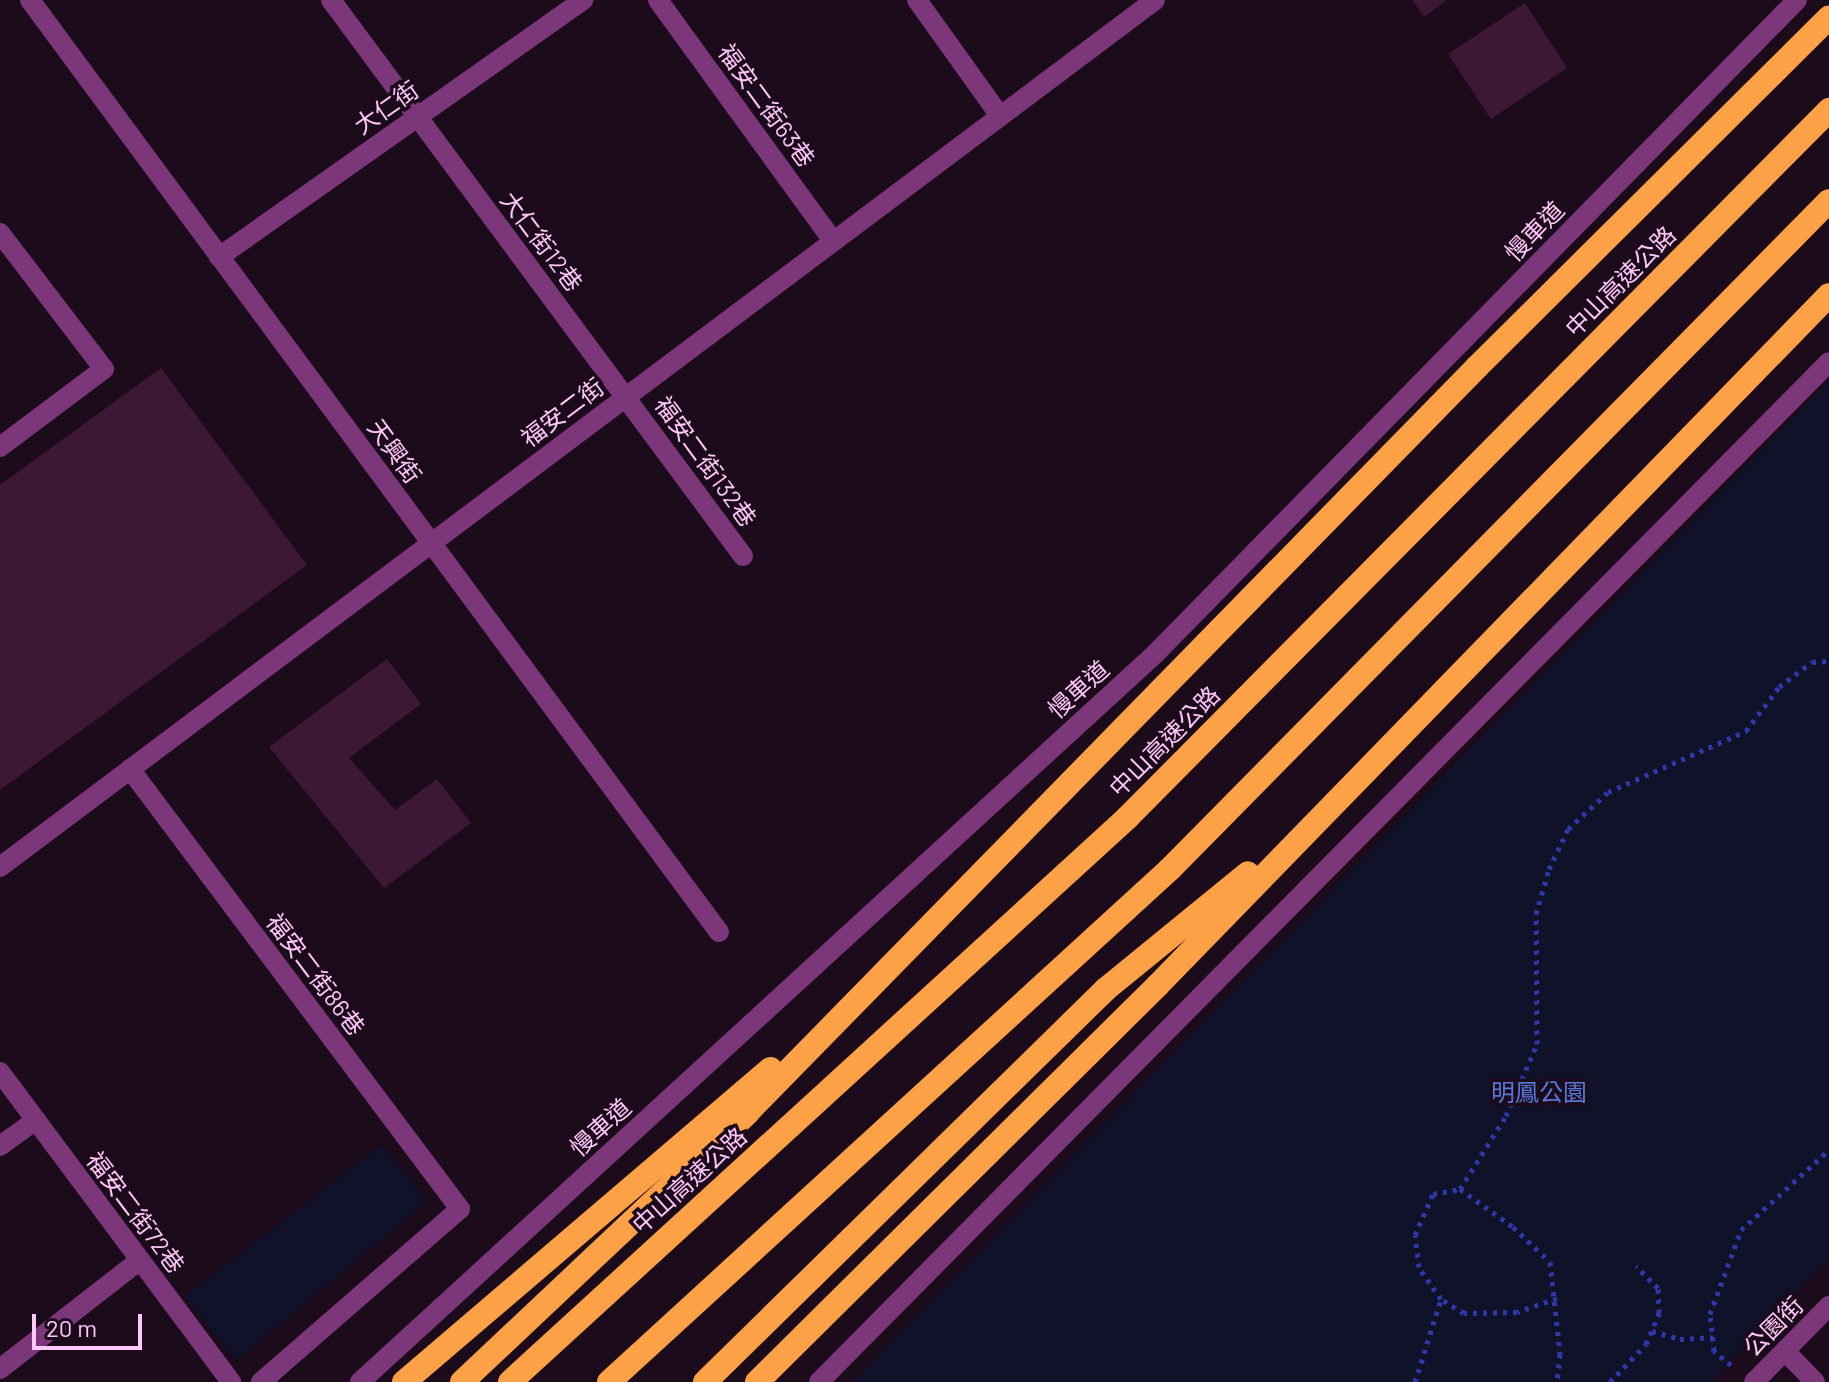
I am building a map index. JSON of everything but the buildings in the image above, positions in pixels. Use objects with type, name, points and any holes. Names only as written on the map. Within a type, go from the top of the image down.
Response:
[{"type":"highway","points":[[462,1382],[747,1113],[860,993],[1829,17]]},
{"type":"highway","name":"中山高速公路","points":[[510,1382],[1128,817],[1829,110]]},
{"type":"highway","points":[[609,1382],[1170,869],[1829,201]]},
{"type":"highway","points":[[757,1382],[1323,815],[1829,295]]},
{"type":"highway","points":[[705,1382],[1106,989],[1323,815]]},
{"type":"highway","points":[[404,1382],[860,993]]},
{"type":"street","name":"天興街","points":[[30,0],[719,932]]},
{"type":"street","name":"大仁街12巷","points":[[331,0],[626,396]]},
{"type":"street","name":"大仁街","points":[[219,257],[583,0]]},
{"type":"street","name":"福安二街63巷","points":[[658,0],[833,241]]},
{"type":"street","points":[[917,0],[1000,116]]},
{"type":"street","name":"福安二街","points":[[0,867],[1155,0]]},
{"type":"street","name":"慢車道","points":[[360,1382],[1156,653],[1797,0]]},
{"type":"street","points":[[0,233],[104,369],[0,447]]},
{"type":"street","points":[[819,1382],[1829,362]]},
{"type":"street","name":"福安二街132巷","points":[[626,396],[743,556]]},
{"type":"street","name":"福安二街86巷","points":[[130,769],[460,1209],[261,1382]]},
{"type":"street","name":"福安二街72巷","points":[[0,1072],[231,1382]]},
{"type":"street","points":[[0,1146],[36,1120]]},
{"type":"street","points":[[0,1369],[140,1260]]},
{"type":"street","name":"公園街","points":[[1746,1377],[1785,1351],[1829,1306]]},
{"type":"street","points":[[1785,1351],[1815,1382]]},
{"type":"path","points":[[1460,1189],[1506,1116],[1537,1044],[1536,914],[1568,829],[1608,792],[1746,731],[1779,687],[1812,662],[1829,661]]},
{"type":"path","points":[[1746,1377],[1714,1351],[1710,1314],[1741,1230],[1829,1150]]},
{"type":"path","points":[[1557,1298],[1517,1312],[1485,1314],[1464,1313],[1441,1299],[1419,1267],[1415,1235],[1422,1209],[1433,1194],[1460,1189],[1513,1227],[1550,1262],[1557,1298],[1557,1382]]},
{"type":"path","points":[[1610,1382],[1646,1344],[1659,1313],[1658,1288],[1636,1266]]},
{"type":"path","points":[[1415,1382],[1441,1299]]},
{"type":"path","points":[[1652,1331],[1680,1339],[1713,1337]]},
{"type":"green space","name":"明鳳公園","points":[[1829,381],[1829,1258],[1711,1382],[853,1382]]},
{"type":"green space","points":[[382,1145],[427,1202],[236,1361],[185,1296]]}]
